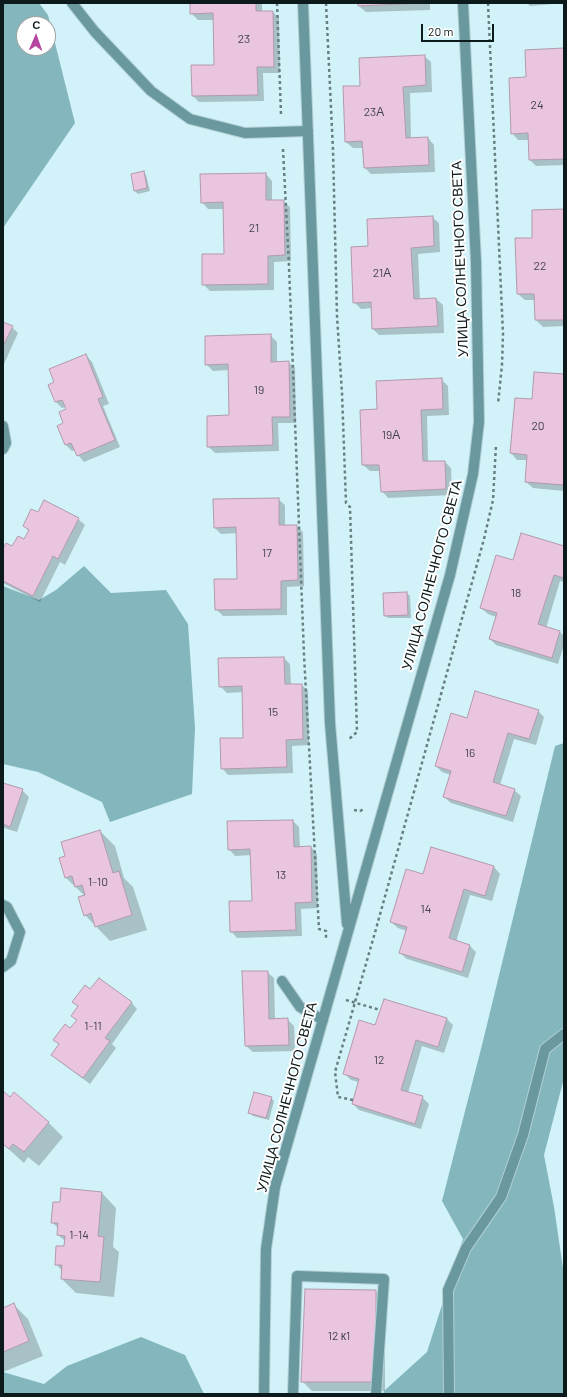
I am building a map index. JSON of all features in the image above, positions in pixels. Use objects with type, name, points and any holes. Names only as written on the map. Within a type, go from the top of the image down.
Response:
[{"type":"street","points":[[72,3],[95,32],[151,91],[190,119],[244,133],[308,131]]},
{"type":"street","name":"УЛИЦА СОЛНЕЧНОГО СВЕТА","points":[[303,3],[330,723],[348,930]]},
{"type":"street","name":"УЛИЦА СОЛНЕЧНОГО СВЕТА","points":[[264,1394],[266,1249],[275,1187],[450,575],[473,474],[479,422],[476,270],[463,3]]},
{"type":"street","points":[[3,426],[4,446]]},
{"type":"street","points":[[3,905],[7,907],[20,932],[11,961],[3,967]]},
{"type":"street","points":[[282,981],[300,1007],[322,1020]]},
{"type":"street","points":[[449,1394],[448,1290],[466,1248],[501,1197],[523,1135],[545,1049],[564,1034]]},
{"type":"street","points":[[293,1394],[297,1276],[384,1279],[376,1394]]},
{"type":"path","points":[[277,3],[310,771],[319,929],[326,931],[326,946]]},
{"type":"path","points":[[326,3],[333,150],[337,316],[342,393],[345,497],[346,503],[350,507],[357,725],[357,732],[346,742]]},
{"type":"path","points":[[352,810],[360,811],[369,806]]},
{"type":"path","points":[[330,995],[380,1010]]},
{"type":"path","points":[[353,1100],[338,1097],[335,1072],[355,1002]]},
{"type":"shaded area","points":[[3,3],[39,3],[48,15],[16,16],[16,56],[56,56],[56,47],[75,123],[3,228]]},
{"type":"shaded area","points":[[84,566],[111,593],[166,590],[188,624],[195,728],[192,794],[110,822],[102,802],[38,772],[3,764],[3,586],[39,600],[56,590]]},
{"type":"shaded area","points":[[564,743],[564,1078],[544,1155],[554,1207],[564,1275],[564,1394],[383,1394],[384,1391],[427,1352],[463,1239],[442,1201],[482,1045],[555,746]]},
{"type":"shaded area","points":[[141,1337],[185,1355],[204,1394],[3,1394],[3,1372],[44,1384],[67,1366]]},
{"type":"building","points":[[190,3],[256,3],[256,11],[273,11],[274,67],[257,67],[258,95],[192,96],[191,65],[214,65],[213,13],[190,14]]},
{"type":"building","points":[[358,3],[424,3],[358,6]]},
{"type":"building","points":[[564,48],[564,159],[529,160],[528,133],[511,134],[509,78],[526,77],[525,50]]},
{"type":"building","points":[[425,55],[426,85],[403,87],[406,138],[428,137],[429,165],[364,168],[362,141],[345,142],[343,86],[360,86],[359,58]]},
{"type":"building","points":[[144,171],[147,188],[134,191],[131,174]]},
{"type":"building","points":[[266,173],[266,200],[284,200],[285,255],[268,256],[268,284],[202,285],[202,254],[224,254],[223,202],[201,203],[200,174]]},
{"type":"building","points":[[564,209],[564,320],[535,320],[534,294],[517,294],[515,238],[532,238],[532,210]]},
{"type":"building","points":[[433,216],[434,246],[411,248],[414,299],[436,298],[438,326],[372,329],[371,302],[353,303],[351,247],[368,246],[367,219]]},
{"type":"building","points":[[3,322],[13,326],[3,346]]},
{"type":"building","points":[[271,334],[271,362],[289,361],[290,417],[272,417],[273,445],[207,447],[207,416],[229,415],[228,364],[205,365],[205,336]]},
{"type":"building","points":[[86,354],[103,397],[98,399],[115,440],[77,456],[71,443],[65,445],[57,426],[63,423],[59,412],[66,409],[62,400],[55,402],[48,385],[54,382],[49,369]]},
{"type":"building","points":[[534,372],[564,374],[564,485],[525,482],[527,455],[510,453],[515,398],[532,399]]},
{"type":"building","points":[[442,378],[443,409],[421,410],[423,461],[445,461],[446,489],[381,492],[379,465],[362,465],[360,410],[377,409],[376,381]]},
{"type":"building","points":[[279,498],[279,525],[297,525],[298,580],[281,581],[281,609],[215,610],[214,579],[237,579],[236,527],[214,528],[213,499]]},
{"type":"building","points":[[44,500],[79,518],[58,559],[53,556],[33,596],[3,581],[3,549],[6,543],[12,546],[18,536],[24,539],[29,530],[23,526],[31,509],[38,512]]},
{"type":"building","points":[[521,533],[564,546],[564,578],[554,575],[538,624],[560,631],[552,658],[489,639],[497,613],[480,608],[496,555],[513,560]]},
{"type":"building","points":[[407,592],[408,615],[384,616],[383,593]]},
{"type":"building","points":[[284,657],[285,684],[302,684],[303,739],[286,740],[287,767],[221,769],[220,738],[243,738],[242,686],[219,687],[218,658]]},
{"type":"building","points":[[475,691],[539,710],[529,739],[508,733],[493,782],[515,789],[506,816],[443,797],[451,771],[435,766],[451,713],[467,718]]},
{"type":"building","points":[[3,783],[23,789],[10,827],[3,824]]},
{"type":"building","points":[[293,820],[294,847],[311,846],[312,902],[295,903],[296,930],[230,932],[229,901],[252,901],[250,849],[228,850],[227,821]]},
{"type":"building","points":[[100,830],[113,873],[119,871],[132,915],[95,927],[91,913],[84,916],[78,897],[85,895],[82,885],[75,887],[72,876],[65,878],[59,858],[65,856],[61,842]]},
{"type":"building","points":[[431,847],[494,866],[485,896],[464,889],[449,938],[470,945],[462,972],[399,953],[407,927],[390,922],[406,869],[423,874]]},
{"type":"building","points":[[242,971],[268,971],[269,1019],[288,1018],[289,1045],[245,1046]]},
{"type":"building","points":[[99,978],[132,1002],[105,1038],[110,1041],[83,1078],[51,1055],[59,1044],[53,1040],[65,1024],[70,1028],[77,1020],[71,1016],[78,1006],[72,1002],[85,985],[90,989]]},
{"type":"building","points":[[384,999],[447,1018],[438,1047],[416,1040],[401,1090],[423,1096],[415,1124],[352,1104],[359,1079],[343,1074],[359,1020],[375,1025]]},
{"type":"building","points":[[3,1091],[10,1097],[14,1092],[49,1122],[24,1152],[13,1144],[9,1149],[3,1144]]},
{"type":"building","points":[[254,1092],[272,1097],[266,1118],[248,1113]]},
{"type":"building","points":[[61,1188],[102,1192],[98,1236],[104,1237],[100,1282],[61,1279],[62,1265],[55,1265],[56,1246],[64,1246],[65,1236],[57,1235],[58,1223],[51,1223],[53,1202],[60,1202]]},
{"type":"building","points":[[305,1289],[376,1290],[376,1382],[301,1382]]},
{"type":"building","points":[[14,1303],[29,1341],[3,1352],[3,1308]]}]
